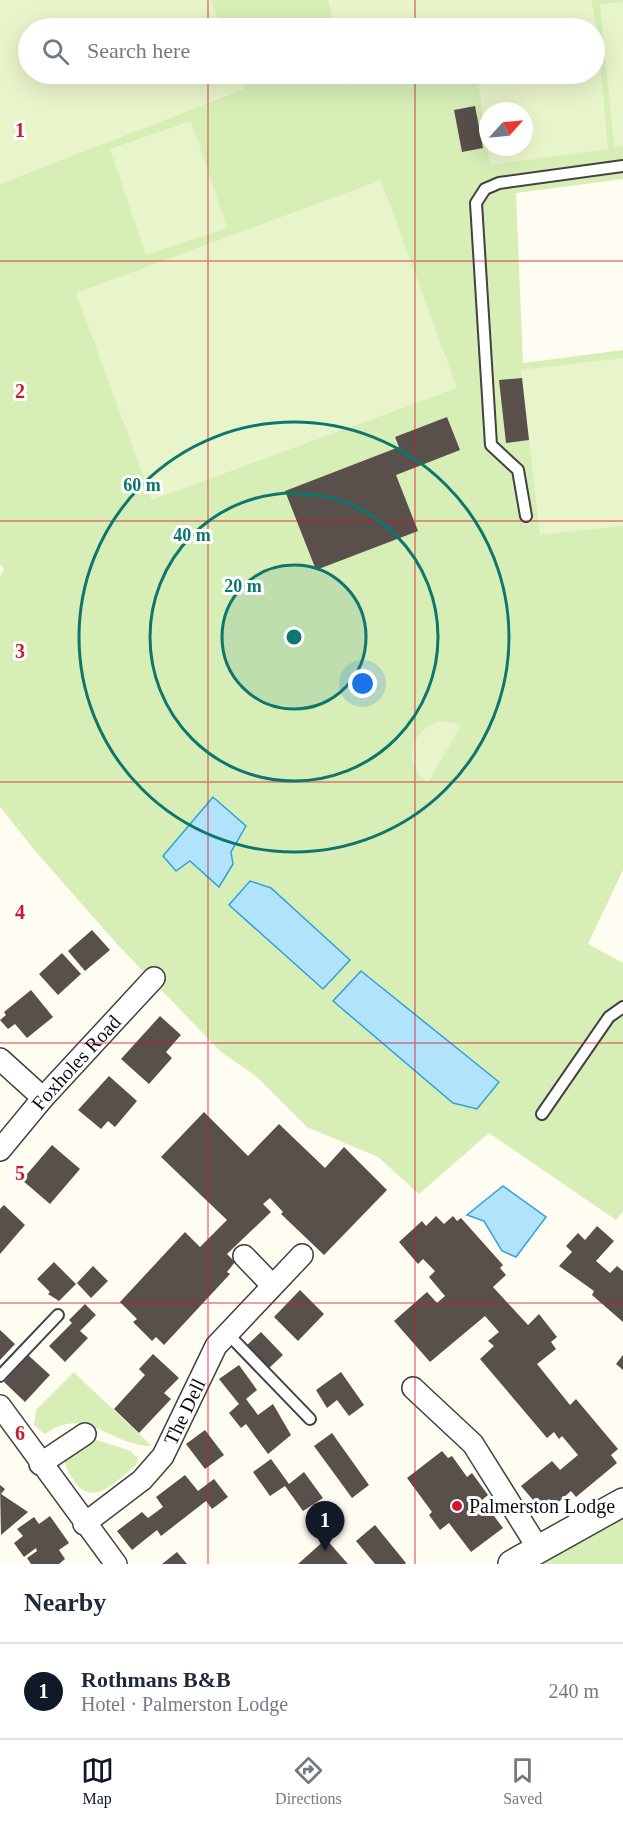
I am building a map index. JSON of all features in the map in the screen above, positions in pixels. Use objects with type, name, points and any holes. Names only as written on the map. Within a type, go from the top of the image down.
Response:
[{"type":"street","name":"Foxholes Road","points":[[0,1150],[43,1098],[154,978]]},
{"type":"street","points":[[0,1059],[43,1098]]},
{"type":"street","name":"The Dell","points":[[84,1524],[142,1480],[163,1456],[216,1346],[302,1255]]},
{"type":"street","points":[[244,1256],[272,1285]]},
{"type":"street","points":[[413,1388],[474,1444],[538,1548]]},
{"type":"street","points":[[0,1407],[84,1524],[116,1564]]},
{"type":"street","points":[[40,1464],[85,1434]]},
{"type":"street","points":[[512,1564],[623,1502]]},
{"type":"lane","points":[[526,516],[518,470],[491,445],[476,203],[485,189],[499,183],[623,166]]},
{"type":"lane","points":[[542,1114],[609,1017],[623,1007]]},
{"type":"lane","points":[[0,1376],[58,1315]]},
{"type":"lane","points":[[227,1333],[310,1419]]},
{"type":"green space","points":[[0,0],[623,0],[623,179],[516,193],[523,363],[623,350],[623,870],[588,944],[623,963],[623,1211],[616,1220],[489,1133],[419,1194],[378,1157],[307,1127],[257,1077],[220,1051],[117,944],[0,807],[0,576],[4,569],[0,565]]},
{"type":"green space","points":[[0,0],[211,0],[218,18],[18,18],[18,84],[243,84],[245,89],[0,184]]},
{"type":"green space","points":[[328,0],[591,0],[595,18],[332,18]]},
{"type":"green space","points":[[623,2],[623,146],[614,147],[605,55],[605,18],[601,18],[600,4]]},
{"type":"green space","points":[[478,84],[602,84],[608,149],[490,165],[489,156],[533,156],[533,102],[481,102]]},
{"type":"green space","points":[[191,121],[227,228],[146,255],[110,149]]},
{"type":"green space","points":[[381,180],[457,388],[152,500],[76,293]]},
{"type":"green space","points":[[623,358],[623,526],[540,535],[521,370]]},
{"type":"green space","points":[[441,721],[461,725],[428,783],[415,766],[412,757],[413,748],[422,732],[430,725]]},
{"type":"green space","points":[[74,1372],[152,1446],[138,1445],[86,1425],[73,1423],[60,1426],[45,1434],[34,1425],[36,1410]]},
{"type":"green space","points":[[97,1440],[131,1451],[138,1460],[137,1464],[115,1483],[98,1492],[90,1493],[82,1490],[75,1482],[63,1456],[83,1441]]},
{"type":"green space","points":[[623,1517],[623,1564],[545,1564],[544,1562]]},
{"type":"water","points":[[213,797],[246,826],[231,852],[233,864],[219,887],[190,861],[176,871],[163,856]]},
{"type":"water","points":[[250,881],[271,888],[350,960],[323,989],[229,905]]},
{"type":"water","points":[[361,971],[499,1082],[477,1109],[453,1103],[333,1001]]},
{"type":"water","points":[[503,1186],[546,1217],[516,1257],[502,1251],[484,1221],[467,1215]]},
{"type":"building","points":[[475,106],[479,127],[479,149],[462,152],[454,110]]},
{"type":"building","points":[[522,378],[529,440],[506,443],[499,380]]},
{"type":"building","points":[[447,417],[460,450],[396,475],[418,531],[316,570],[285,491],[399,447],[395,437]]},
{"type":"building","points":[[92,930],[110,950],[85,971],[68,951]]},
{"type":"building","points":[[62,953],[81,974],[58,995],[39,974]]},
{"type":"building","points":[[31,990],[53,1017],[27,1038],[15,1024],[8,1029],[0,1020],[6,1015],[4,1012]]},
{"type":"building","points":[[160,1016],[181,1035],[166,1052],[172,1058],[149,1084],[121,1059]]},
{"type":"building","points":[[109,1076],[137,1101],[115,1127],[108,1121],[101,1129],[78,1110]]},
{"type":"building","points":[[204,1112],[248,1156],[279,1124],[325,1168],[344,1147],[387,1190],[324,1255],[281,1214],[283,1212],[270,1198],[263,1204],[271,1212],[227,1254],[235,1262],[227,1272],[230,1274],[164,1345],[156,1337],[152,1341],[133,1322],[137,1319],[120,1302],[185,1232],[200,1247],[227,1220],[161,1157]]},
{"type":"building","points":[[52,1145],[80,1169],[50,1204],[22,1180]]},
{"type":"building","points":[[4,1205],[25,1225],[0,1254],[0,1209]]},
{"type":"building","points":[[436,1216],[444,1224],[453,1216],[457,1221],[461,1218],[503,1265],[500,1268],[506,1275],[493,1287],[528,1325],[539,1314],[557,1337],[551,1342],[556,1349],[537,1364],[570,1405],[576,1399],[618,1449],[611,1455],[617,1463],[576,1497],[571,1491],[555,1505],[549,1499],[539,1507],[521,1486],[552,1461],[560,1470],[578,1455],[562,1436],[559,1439],[554,1432],[547,1438],[480,1359],[494,1346],[488,1341],[499,1332],[485,1316],[430,1362],[394,1321],[427,1292],[437,1303],[445,1296],[429,1277],[435,1271],[423,1259],[418,1264],[399,1242],[422,1221],[426,1226]]},
{"type":"building","points":[[597,1226],[614,1241],[596,1261],[610,1273],[617,1266],[623,1271],[623,1322],[592,1295],[594,1291],[559,1266],[572,1252],[566,1246],[578,1233],[585,1240]]},
{"type":"building","points":[[54,1262],[76,1284],[59,1301],[48,1294],[50,1292],[37,1279]]},
{"type":"building","points":[[93,1266],[108,1281],[91,1298],[77,1283]]},
{"type":"building","points":[[300,1290],[324,1314],[298,1341],[274,1317]]},
{"type":"building","points":[[85,1304],[96,1315],[80,1331],[88,1338],[65,1362],[49,1346],[72,1323],[69,1320]]},
{"type":"building","points":[[0,1330],[15,1344],[0,1360]]},
{"type":"building","points":[[261,1332],[283,1355],[269,1368],[247,1345]]},
{"type":"building","points":[[153,1354],[179,1378],[164,1393],[171,1399],[139,1433],[114,1409],[145,1375],[139,1369]]},
{"type":"building","points":[[28,1355],[50,1375],[25,1402],[4,1382]]},
{"type":"building","points":[[623,1355],[623,1370],[616,1364]]},
{"type":"building","points":[[239,1365],[257,1390],[246,1399],[258,1415],[273,1404],[291,1435],[268,1454],[246,1424],[241,1428],[229,1413],[239,1404],[219,1379]]},
{"type":"building","points":[[341,1372],[364,1405],[349,1416],[337,1400],[327,1408],[316,1390]]},
{"type":"building","points":[[205,1430],[224,1455],[205,1469],[186,1444]]},
{"type":"building","points":[[332,1433],[369,1485],[352,1498],[314,1446]]},
{"type":"building","name":"Palmerston Lodge","points":[[442,1451],[448,1458],[452,1456],[467,1477],[472,1473],[488,1495],[482,1500],[503,1528],[471,1552],[449,1523],[440,1530],[429,1515],[432,1512],[407,1478]]},
{"type":"building","points":[[271,1459],[289,1484],[304,1472],[323,1498],[303,1511],[285,1486],[270,1496],[253,1472]]},
{"type":"building","points":[[185,1475],[198,1491],[214,1479],[228,1497],[212,1509],[206,1501],[161,1536],[157,1530],[132,1550],[117,1531],[142,1512],[148,1518],[163,1507],[156,1497]]},
{"type":"building","points":[[0,1485],[5,1489],[1,1494],[28,1512],[1,1535]]},
{"type":"building","points":[[50,1516],[69,1543],[59,1550],[65,1559],[59,1564],[31,1564],[27,1558],[37,1551],[36,1548],[24,1557],[14,1543],[23,1536],[17,1529],[34,1517],[39,1524]]},
{"type":"building","points":[[375,1525],[405,1564],[375,1564],[356,1541]]},
{"type":"building","points":[[326,1539],[348,1564],[298,1564]]},
{"type":"building","points":[[177,1552],[187,1564],[162,1564]]},
{"type":"place","name":"Palmerston Lodge","points":[[457,1506]]},
{"type":"place","name":"Rothmans B&B","points":[[325,1551]]}]
